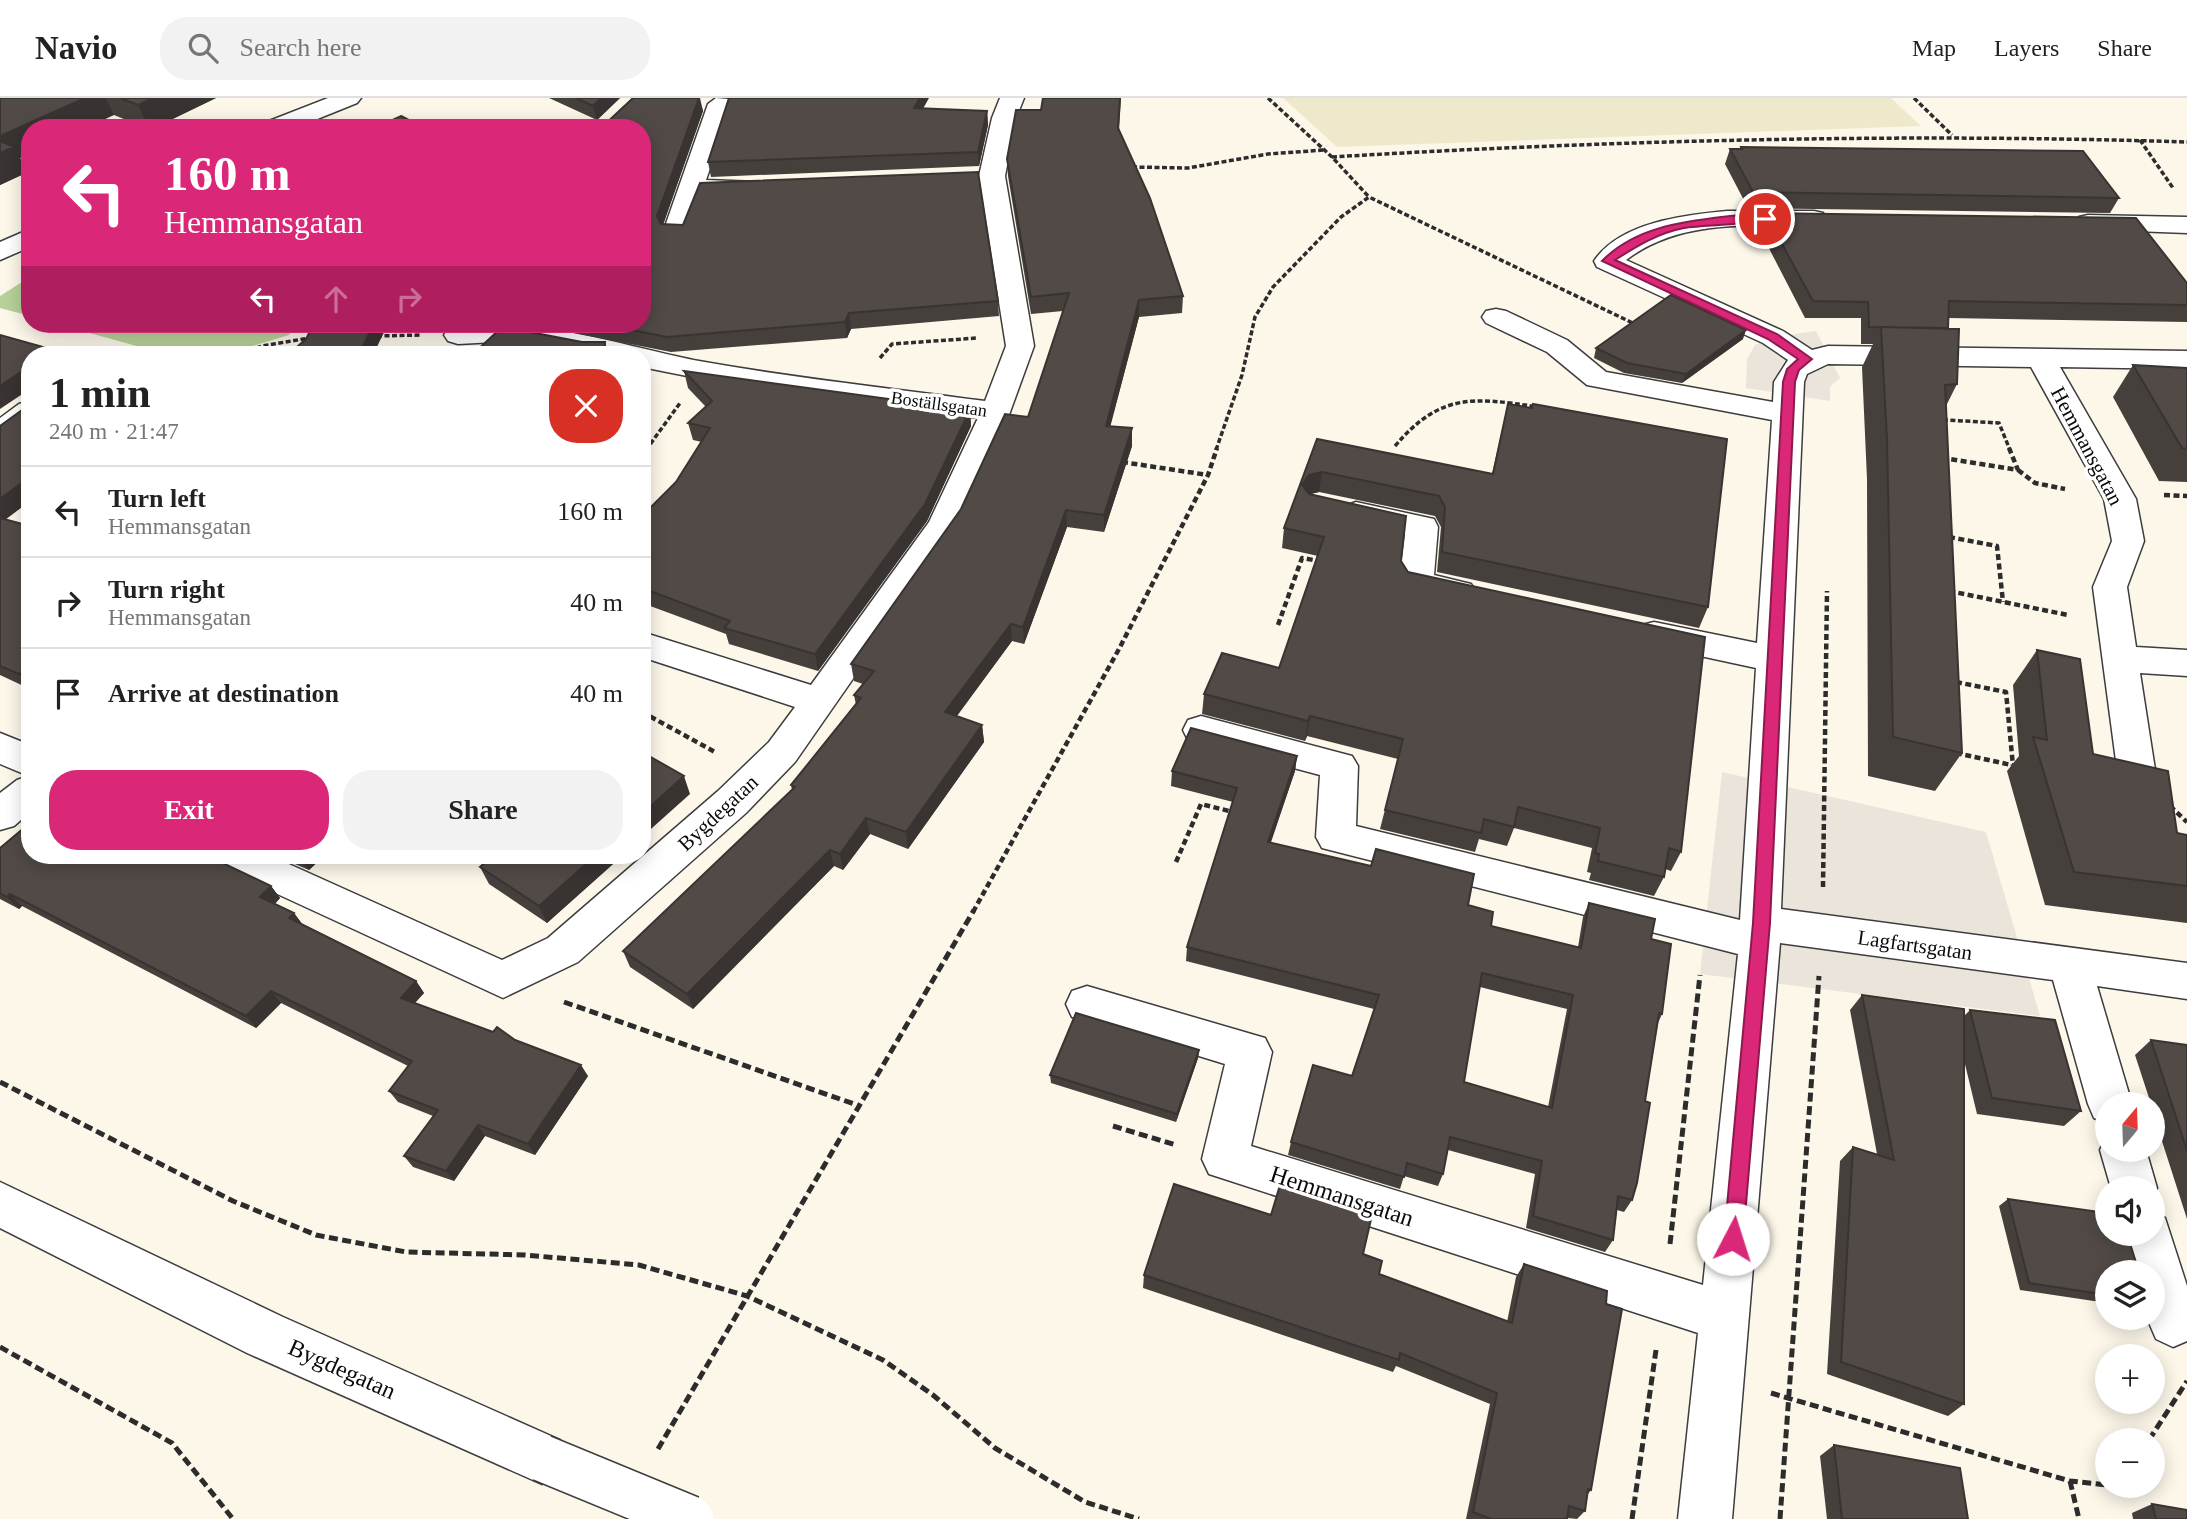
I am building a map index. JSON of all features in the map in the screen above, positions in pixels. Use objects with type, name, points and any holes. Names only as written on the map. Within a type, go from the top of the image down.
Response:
[{"type":"street","points":[[296,119],[349,98]]},
{"type":"street","name":"Boställsgatan","points":[[651,360],[702,370],[997,412],[1020,346],[979,177],[1012,98]]},
{"type":"street","points":[[676,232],[726,101],[694,100]]},
{"type":"street","points":[[691,188],[771,186]]},
{"type":"street","points":[[1705,1519],[1721,1375],[1760,933],[1789,382],[1793,369],[1806,359],[1773,337],[1598,267],[1642,237],[1681,225],[1739,218],[1834,220]]},
{"type":"street","points":[[2065,223],[2187,225]]},
{"type":"street","points":[[0,252],[21,242]]},
{"type":"street","points":[[1496,317],[1557,345],[1597,379],[1788,414]]},
{"type":"street","points":[[452,338],[504,333]]},
{"type":"street","points":[[520,333],[584,346]]},
{"type":"street","name":"Hemmansgatan","points":[[1806,359],[1828,355],[2187,360]]},
{"type":"street","name":"Hemmansgatan","points":[[2040,358],[2120,499],[2127,541],[2110,587],[2137,776]]},
{"type":"street","name":"Bygdegatan","points":[[503,980],[563,950],[782,752],[944,525],[997,412]]},
{"type":"street","points":[[0,432],[21,417]]},
{"type":"street","points":[[1331,508],[1422,527],[1416,582],[1484,597]]},
{"type":"street","points":[[1620,627],[1776,660]]},
{"type":"street","points":[[651,647],[819,701]]},
{"type":"street","points":[[2120,659],[2187,663]]},
{"type":"street","points":[[1201,730],[1339,766],[1336,837],[1704,928],[1760,933]]},
{"type":"street","points":[[0,815],[21,798]]},
{"type":"street","points":[[250,864],[503,980]]},
{"type":"street","name":"Lagfartsgatan","points":[[1760,933],[2187,981]]},
{"type":"street","points":[[2070,966],[2107,1092]]},
{"type":"street","points":[[1087,1003],[1250,1052],[1225,1159]]},
{"type":"street","name":"Hemmansgatan","points":[[1225,1159],[1726,1317]]},
{"type":"street","name":"Bygdegatan","points":[[0,1204],[265,1335],[542,1458],[690,1519]]},
{"type":"street","points":[[2151,1246],[2173,1322]]},
{"type":"path","points":[[1268,98],[1332,157],[1368,197],[1650,331]]},
{"type":"path","points":[[1914,98],[1952,135]]},
{"type":"path","points":[[1332,157],[1678,139],[1952,135],[2187,142]]},
{"type":"path","points":[[2139,140],[2179,197]]},
{"type":"path","points":[[1126,167],[1188,167],[1268,154],[1324,150]]},
{"type":"path","points":[[651,1460],[998,871],[1119,649],[1208,475],[1242,375],[1255,317],[1273,287],[1341,217],[1368,197]]},
{"type":"path","points":[[853,392],[892,344],[1019,335]]},
{"type":"path","points":[[368,337],[452,338]]},
{"type":"path","points":[[262,346],[316,338]]},
{"type":"path","points":[[651,442],[702,370]]},
{"type":"path","points":[[1395,446],[1420,418],[1441,406],[1502,401],[1543,408]]},
{"type":"path","points":[[1929,419],[1999,423],[2018,470],[1931,456],[1929,419]]},
{"type":"path","points":[[1119,462],[1208,475]]},
{"type":"path","points":[[1940,589],[2003,602],[1997,546],[1947,537]]},
{"type":"path","points":[[1278,625],[1302,558],[1328,563]]},
{"type":"path","points":[[1954,682],[2006,692],[2013,766]]},
{"type":"path","points":[[651,717],[759,775]]},
{"type":"path","points":[[1947,751],[2026,769]]},
{"type":"path","points":[[1176,863],[1201,804],[1241,814]]},
{"type":"path","points":[[1632,1519],[1664,1297],[1704,928]]},
{"type":"path","points":[[503,980],[858,1105]]},
{"type":"path","points":[[0,1082],[233,1201],[316,1236],[407,1252],[526,1255],[639,1265],[747,1296],[883,1360],[933,1395],[995,1448],[1085,1502],[1139,1519]]},
{"type":"path","points":[[1113,1126],[1225,1159]]},
{"type":"path","points":[[0,1347],[172,1443],[233,1519]]},
{"type":"path","points":[[1721,1375],[1789,1399],[2070,1481],[2095,1484]]},
{"type":"path","points":[[2157,1428],[2187,1381]]},
{"type":"path","points":[[2070,1481],[2079,1519]]},
{"type":"shaded area","points":[[1283,98],[1891,98],[1921,126],[1337,147]]},
{"type":"shaded area","points":[[1816,331],[1840,378],[1830,387],[1830,401],[1746,388],[1747,359],[1755,345],[1773,337]]},
{"type":"shaded area","points":[[1722,772],[1986,832],[2040,1016],[1700,974]]},
{"type":"green space","points":[[21,283],[21,314],[0,308],[0,296]]},
{"type":"green space","points":[[90,333],[290,333],[253,346],[136,346]]},
{"type":"building","points":[[0,98],[85,98],[38,119],[21,119],[21,127],[0,136]]},
{"type":"building","points":[[120,98],[153,98],[138,105]]},
{"type":"building","points":[[576,98],[601,98],[593,106]]},
{"type":"building","points":[[633,98],[699,98],[657,216],[661,224],[683,225],[700,183],[978,172],[998,301],[849,313],[845,322],[667,337],[647,333],[651,333],[651,119],[611,119]]},
{"type":"building","points":[[729,98],[920,98],[914,108],[987,111],[978,152],[708,162]]},
{"type":"building","points":[[1043,98],[1120,98],[1118,128],[1150,198],[1183,296],[1139,300],[1106,426],[1132,428],[1104,515],[1066,510],[1023,627],[1011,624],[945,712],[982,725],[906,832],[866,818],[840,854],[830,850],[687,994],[623,951],[795,787],[791,785],[861,698],[854,695],[874,671],[851,664],[961,509],[1005,414],[1028,417],[1069,293],[1031,297],[1007,159],[1016,110],[1041,110]]},
{"type":"building","points":[[0,141],[14,147],[0,153]]},
{"type":"building","points":[[1741,147],[2083,151],[2119,198],[1753,192],[1730,149],[1742,149]]},
{"type":"building","points":[[1765,213],[2136,218],[2187,283],[2187,305],[1949,301],[1948,328],[1869,327],[1868,302],[1813,301]]},
{"type":"building","points":[[1671,295],[1746,330],[1686,374],[1627,363],[1596,348]]},
{"type":"building","points":[[1881,327],[1959,329],[1957,384],[1945,385],[1962,753],[1893,737],[1887,439]]},
{"type":"building","points":[[309,333],[370,333],[363,346],[298,346]]},
{"type":"building","points":[[496,333],[535,333],[582,342],[605,342],[605,346],[482,346]]},
{"type":"building","points":[[0,335],[40,346],[21,346],[21,372],[0,386]]},
{"type":"building","points":[[2133,365],[2187,368],[2187,449],[2182,448]]},
{"type":"building","points":[[684,371],[970,410],[925,504],[815,654],[724,628],[730,621],[651,591],[651,507],[676,482],[710,428],[688,423],[712,401]]},
{"type":"building","points":[[1508,404],[1532,408],[1533,404],[1727,439],[1708,607],[1442,552],[1445,507],[1439,496],[1322,472],[1309,475],[1302,485],[1309,494],[1406,516],[1401,561],[1408,572],[1705,637],[1681,852],[1669,848],[1664,877],[1598,861],[1599,854],[1595,853],[1600,828],[1518,807],[1514,827],[1484,819],[1481,833],[1385,810],[1403,739],[1310,716],[1308,721],[1204,694],[1222,653],[1279,668],[1324,537],[1284,528],[1317,439],[1493,474]]},
{"type":"building","points":[[21,411],[21,484],[0,499],[0,426]]},
{"type":"building","points":[[0,518],[21,524],[21,673],[0,666]]},
{"type":"building","points":[[2037,650],[2080,659],[2093,754],[2168,771],[2177,833],[2187,835],[2187,886],[2074,872],[2033,737],[2047,740]]},
{"type":"building","points":[[1191,728],[1297,756],[1268,842],[1371,866],[1376,849],[1474,874],[1468,905],[1493,912],[1491,926],[1581,948],[1589,903],[1655,919],[1651,939],[1671,944],[1662,1014],[1659,1013],[1645,1101],[1650,1103],[1637,1183],[1632,1200],[1618,1196],[1613,1240],[1533,1216],[1542,1161],[1450,1137],[1443,1174],[1407,1163],[1404,1177],[1291,1142],[1313,1065],[1352,1076],[1379,995],[1187,947],[1237,788],[1172,771]],"holes":[[[1482,973],[1573,995],[1552,1108],[1464,1082]]]},
{"type":"building","points":[[651,757],[684,776],[651,806]]},
{"type":"building","points":[[21,830],[21,864],[225,864],[271,886],[260,897],[294,913],[289,918],[416,981],[401,998],[493,1032],[497,1027],[515,1040],[581,1065],[528,1144],[478,1125],[446,1171],[404,1156],[438,1110],[389,1091],[412,1061],[271,991],[246,1016],[10,894],[7,897],[0,893],[0,848]]},
{"type":"building","points":[[484,864],[586,864],[539,906],[480,867]]},
{"type":"building","points":[[1862,995],[1964,1009],[1964,1404],[1841,1362],[1853,1147],[1894,1160]]},
{"type":"building","points":[[1970,1010],[2055,1020],[2081,1111],[1992,1098]]},
{"type":"building","points":[[1076,1013],[1199,1050],[1177,1114],[1050,1075]]},
{"type":"building","points":[[2151,1040],[2187,1045],[2187,1151]]},
{"type":"building","points":[[1174,1184],[1271,1215],[1280,1185],[1372,1215],[1363,1254],[1382,1261],[1379,1274],[1512,1323],[1524,1264],[1607,1291],[1606,1304],[1622,1309],[1591,1490],[1588,1489],[1585,1511],[1569,1506],[1567,1519],[1491,1519],[1473,1512],[1497,1393],[1400,1353],[1399,1360],[1144,1275]]},
{"type":"building","points":[[2008,1199],[2095,1211],[2095,1246],[2131,1246],[2135,1260],[2095,1260],[2095,1293],[2029,1283]]},
{"type":"building","points":[[1834,1445],[1960,1468],[1968,1519],[1842,1519]]},
{"type":"building","points":[[2152,1504],[2187,1510],[2187,1519],[2156,1519]]},
{"type":"route","points":[[1733,1239],[1761,923],[1789,382],[1793,369],[1806,359],[1773,337],[1607,261],[1642,237],[1681,225],[1739,218],[1765,219]]}]
